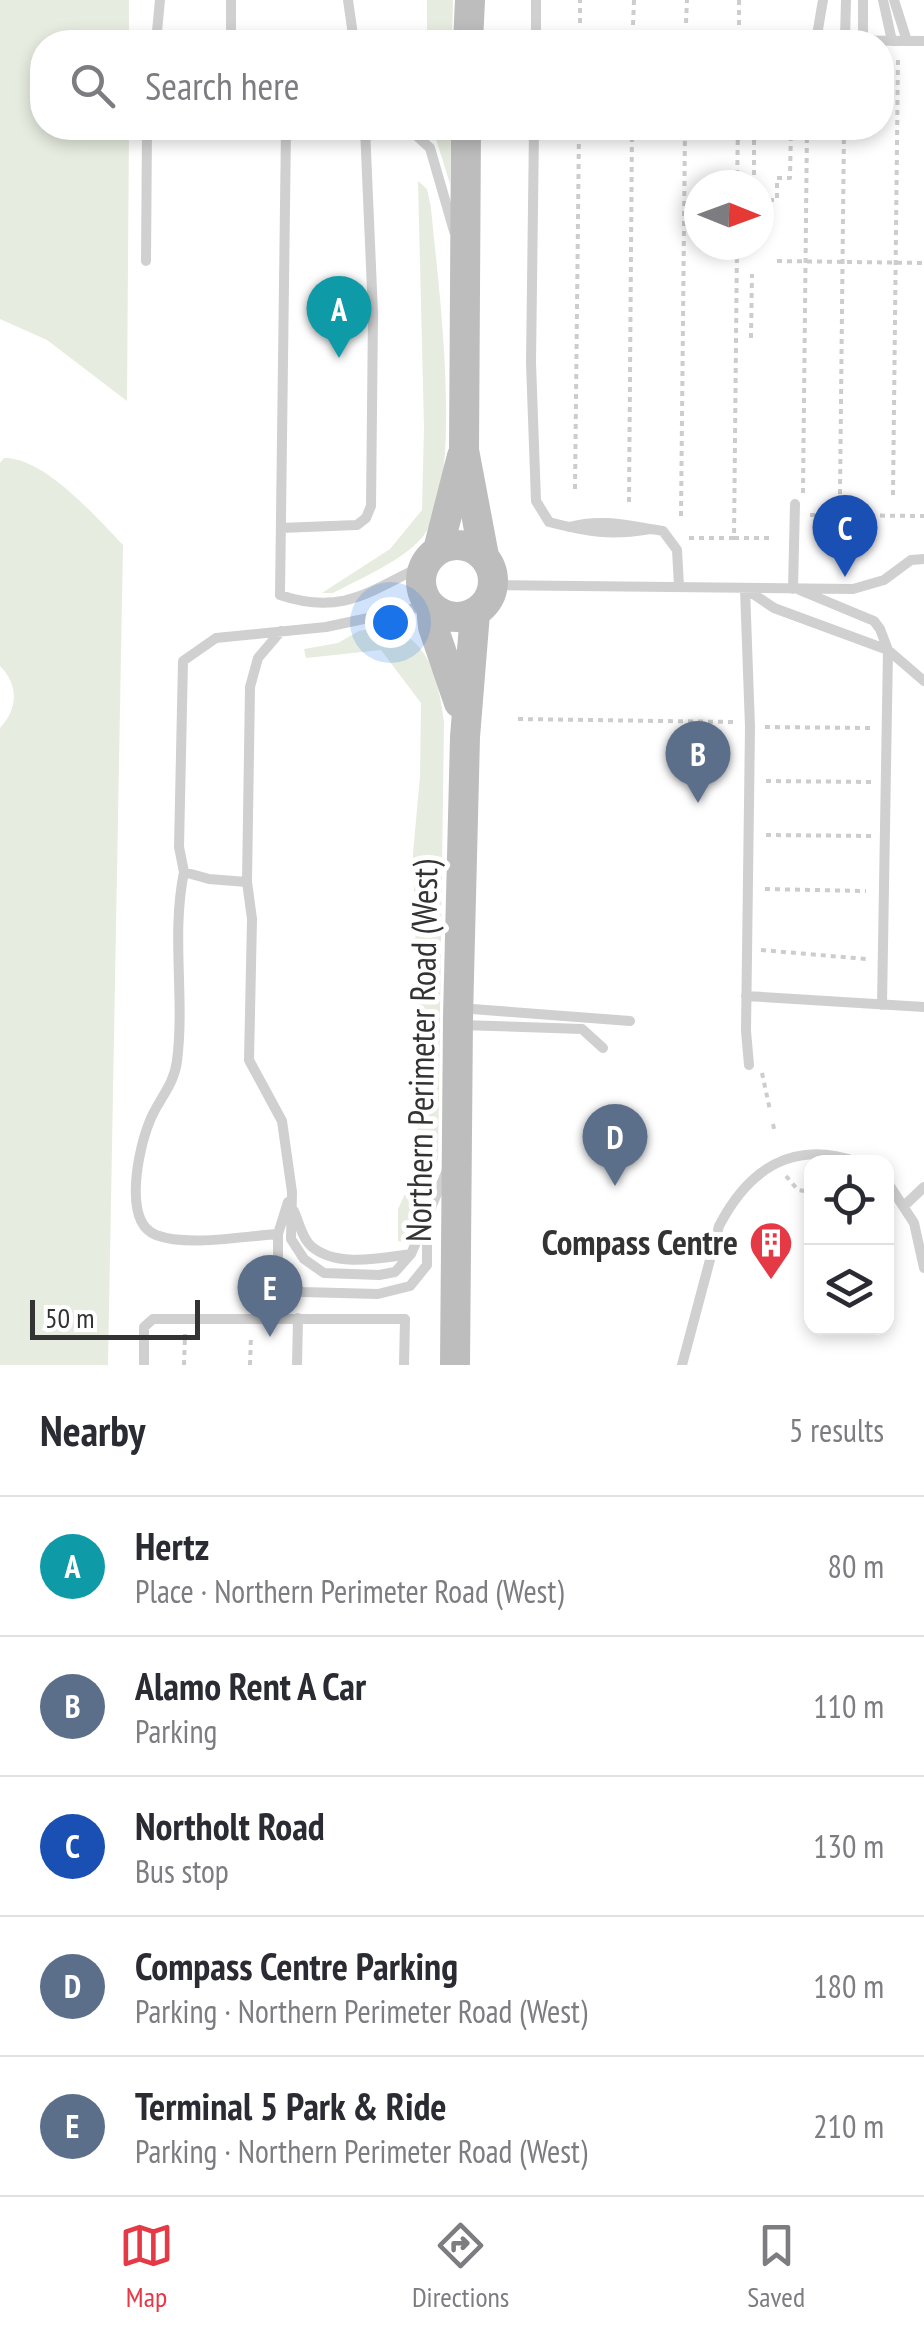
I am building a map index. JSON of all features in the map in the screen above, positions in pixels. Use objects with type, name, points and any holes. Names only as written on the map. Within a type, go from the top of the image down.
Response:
[{"type":"street","points":[[469,30],[470,0]]},
{"type":"street","points":[[464,450],[422,589],[431,606],[457,617],[475,612],[486,603],[489,571],[464,450],[466,140]]},
{"type":"street","points":[[431,558],[463,545],[489,571]]},
{"type":"street","name":"Northern Perimeter Road (West)","points":[[431,606],[433,627],[459,702],[464,738]]},
{"type":"street","name":"Northern Perimeter Road (West)","points":[[455,1365],[464,738],[475,612]]},
{"type":"lane","points":[[157,30],[160,0]]},
{"type":"lane","points":[[231,0],[231,30]]},
{"type":"lane","points":[[348,0],[352,30]]},
{"type":"lane","points":[[536,0],[536,30]]},
{"type":"lane","points":[[818,30],[824,0]]},
{"type":"lane","points":[[845,30],[846,0]]},
{"type":"lane","points":[[862,30],[864,0]]},
{"type":"lane","points":[[883,0],[890,30]]},
{"type":"lane","points":[[894,0],[907,40]]},
{"type":"lane","points":[[894,40],[924,41]]},
{"type":"lane","points":[[146,261],[147,140]]},
{"type":"lane","points":[[286,140],[280,595],[325,605],[347,602],[431,558]]},
{"type":"lane","points":[[281,528],[357,526],[371,506],[373,313],[366,140]]},
{"type":"lane","points":[[421,140],[430,148],[463,261]]},
{"type":"lane","points":[[534,140],[531,364],[536,501],[549,522],[568,527],[617,522],[663,531],[677,550],[680,586]]},
{"type":"lane","points":[[795,588],[799,504]]},
{"type":"lane","points":[[489,571],[680,586],[852,589],[884,580],[911,560],[924,559]]},
{"type":"lane","points":[[795,588],[874,621],[888,650],[882,1006]]},
{"type":"lane","points":[[745,589],[774,608],[888,650],[924,681]]},
{"type":"lane","points":[[745,589],[750,727],[748,1066]]},
{"type":"lane","points":[[278,1234],[204,1239],[154,1234],[143,1226],[138,1207],[135,1183],[140,1147],[150,1117],[167,1093],[178,1056],[176,930],[184,872],[179,847],[183,661],[216,638],[326,627],[431,606]]},
{"type":"lane","points":[[281,631],[258,658],[250,687],[249,1060],[282,1121],[292,1192],[291,1239],[304,1260],[324,1273],[395,1272],[410,1254],[458,1149]]},
{"type":"lane","points":[[184,872],[247,882]]},
{"type":"lane","points":[[746,996],[924,1007]]},
{"type":"lane","points":[[458,1016],[630,1021]]},
{"type":"lane","points":[[458,1016],[582,1029],[603,1048]]},
{"type":"lane","points":[[682,1365],[718,1226],[728,1207],[770,1164],[804,1156]]},
{"type":"lane","points":[[905,1205],[924,1187]]},
{"type":"lane","points":[[894,1191],[914,1223],[924,1268]]},
{"type":"lane","points":[[292,1192],[278,1234],[278,1275],[289,1288],[302,1292],[378,1294],[410,1286],[428,1265],[428,1216]]},
{"type":"lane","points":[[144,1365],[144,1327],[153,1319],[298,1318],[405,1320],[404,1365]]},
{"type":"lane","points":[[297,1365],[298,1318]]},
{"type":"path","points":[[893,495],[898,56]]},
{"type":"path","points":[[575,489],[579,140]]},
{"type":"path","points":[[629,502],[632,140]]},
{"type":"path","points":[[681,516],[685,140]]},
{"type":"path","points":[[737,170],[738,140]]},
{"type":"path","points":[[754,140],[754,170]]},
{"type":"path","points":[[774,200],[777,178],[790,178],[791,140]]},
{"type":"path","points":[[799,504],[807,140]]},
{"type":"path","points":[[840,494],[844,140]]},
{"type":"path","points":[[734,538],[737,260]]},
{"type":"path","points":[[777,261],[924,263]]},
{"type":"path","points":[[736,277],[752,275],[752,338]]},
{"type":"path","points":[[803,515],[924,516]]},
{"type":"path","points":[[688,538],[770,538]]},
{"type":"path","points":[[518,719],[738,722],[738,727]]},
{"type":"path","points":[[762,727],[876,728]]},
{"type":"path","points":[[761,772],[761,782],[876,782]]},
{"type":"path","points":[[761,826],[761,835],[876,836]]},
{"type":"path","points":[[760,889],[874,891]]},
{"type":"path","points":[[747,949],[882,961]]},
{"type":"path","points":[[762,1073],[770,1110]]},
{"type":"path","points":[[773,1124],[774,1132]]},
{"type":"path","points":[[786,1176],[798,1190],[804,1191]]},
{"type":"path","points":[[184,1365],[185,1329]]},
{"type":"path","points":[[250,1365],[251,1335]]},
{"type":"shaded area","points":[[0,0],[129,0],[129,30],[30,30],[30,140],[129,140],[127,401],[47,340],[0,319]]},
{"type":"shaded area","points":[[427,0],[453,0],[452,30],[427,30]]},
{"type":"shaded area","points":[[436,140],[451,140],[450,184]]},
{"type":"shaded area","points":[[418,181],[427,189],[431,208],[446,382],[442,478],[434,515],[419,541],[400,557],[333,593],[322,593],[390,549],[422,510],[424,427]]},
{"type":"shaded area","points":[[4,458],[36,467],[52,478],[123,545],[108,1365],[0,1365],[0,728],[14,697],[11,681],[0,666],[0,463]]},
{"type":"shaded area","points":[[382,627],[398,631],[421,649],[435,676],[444,722],[438,1158],[403,1242],[398,1241],[398,1209],[413,1177],[420,1106],[413,853],[421,703],[381,650],[306,658],[304,649],[338,643],[359,631]]},
{"type":"place","name":"Hertz","points":[[339,358]]},
{"type":"place","name":"Northolt Road","points":[[845,577]]},
{"type":"place","name":"Alamo Rent A Car","points":[[698,803]]},
{"type":"place","name":"Compass Centre Parking","points":[[615,1186]]},
{"type":"place","name":"Compass Centre","points":[[771,1281]]},
{"type":"place","name":"Terminal 5 Park & Ride","points":[[270,1337]]}]
